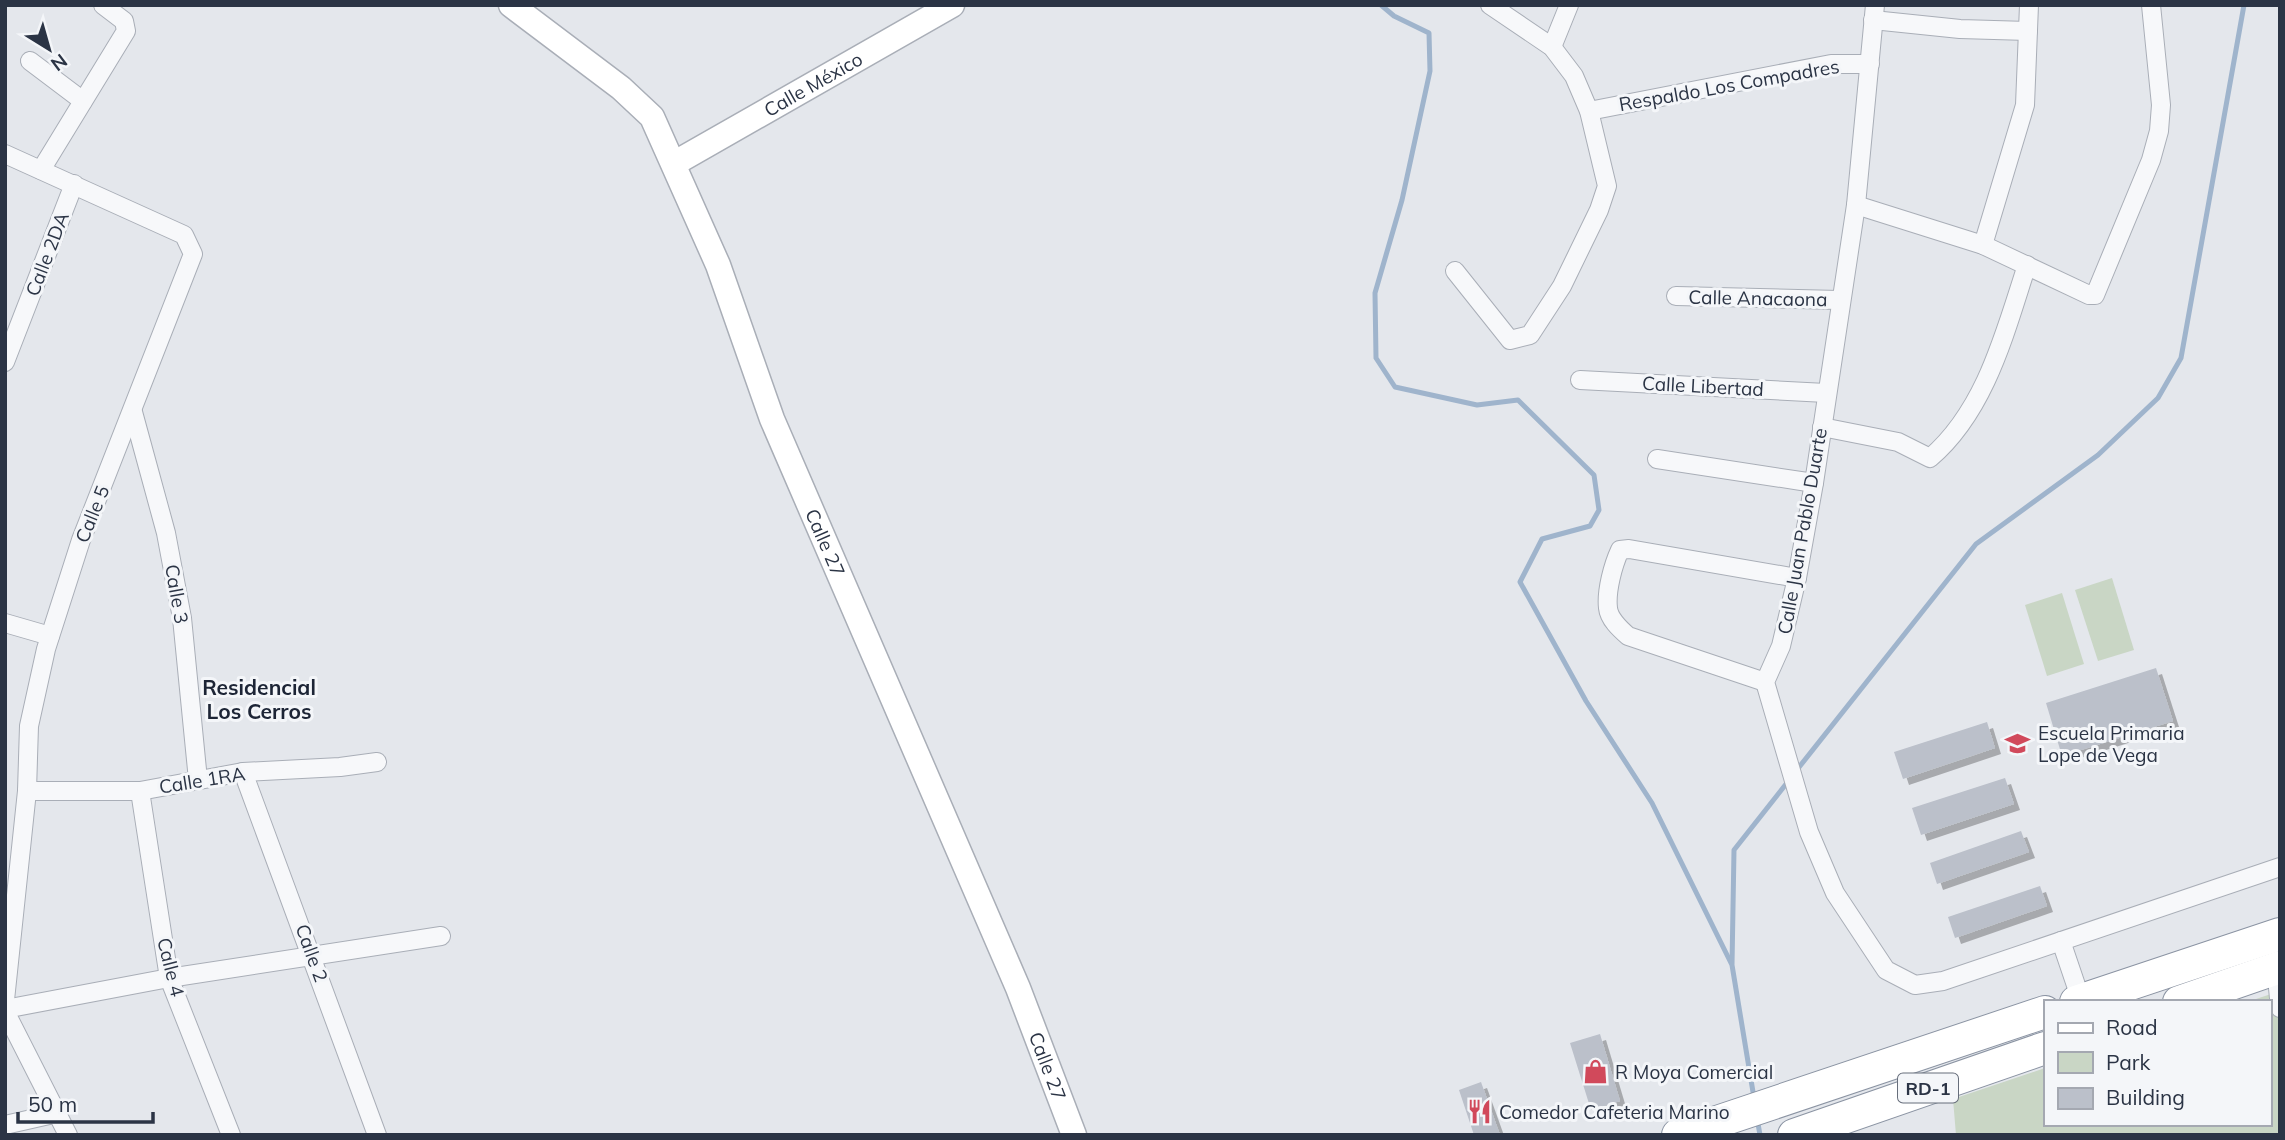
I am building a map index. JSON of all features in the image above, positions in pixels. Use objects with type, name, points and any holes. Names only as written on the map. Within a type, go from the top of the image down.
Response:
[{"type":"highway","points":[[2082,1000],[2280,934]]},
{"type":"highway","points":[[2185,1000],[2278,968]]},
{"type":"highway","name":"RD-1","points":[[1678,1135],[2044,1012]]},
{"type":"highway","name":"RD-1","points":[[1803,1132],[2044,1048]]},
{"type":"street","points":[[41,170],[126,31],[124,21],[103,5]]},
{"type":"street","name":"Calle 27","points":[[511,5],[621,88],[653,117],[718,265],[772,419],[1018,988],[1074,1135]]},
{"type":"street","name":"Calle México","points":[[675,163],[953,5]]},
{"type":"street","points":[[1455,271],[1510,340],[1530,335],[1562,286],[1600,210],[1607,186],[1589,111],[1574,76],[1552,47],[1490,5]]},
{"type":"street","points":[[1552,47],[1569,5]]},
{"type":"street","points":[[1983,245],[2025,105],[2029,5]]},
{"type":"street","points":[[1856,205],[1983,245],[2089,295],[2099,291],[2159,131],[2161,105],[2151,5]]},
{"type":"street","points":[[1874,13],[1960,29],[2028,31]]},
{"type":"street","name":"Calle Juan Pablo Duarte","points":[[1765,682],[1781,646],[1797,579],[1814,483],[1839,300],[1856,205],[1874,13]]},
{"type":"street","points":[[30,61],[83,101]]},
{"type":"street","name":"Respaldo Los Compadres","points":[[1589,111],[1831,64],[1870,64]]},
{"type":"street","name":"Calle 5","points":[[5,154],[184,235],[194,254],[134,411],[80,540],[50,636],[29,726],[27,791],[5,1000]]},
{"type":"street","name":"Calle 2DA","points":[[5,362],[74,184]]},
{"type":"street","points":[[1822,427],[1898,442],[1930,458],[1950,436],[1996,361],[2027,265]]},
{"type":"street","name":"Calle Anacaona","points":[[1676,296],[1839,300]]},
{"type":"street","name":"Calle Libertad","points":[[1580,380],[1826,393]]},
{"type":"street","name":"Calle 3","points":[[134,411],[166,533],[182,618],[198,780]]},
{"type":"street","points":[[1657,459],[1814,483]]},
{"type":"street","points":[[1797,579],[1629,549],[1620,551],[1608,609],[1616,625],[1628,636],[1765,682],[1809,832],[1835,893],[1886,970],[1901,979],[1915,985],[1943,981],[2280,867]]},
{"type":"street","points":[[5,623],[50,636]]},
{"type":"street","name":"Calle 1RA","points":[[27,791],[140,791],[243,772],[340,767],[377,761]]},
{"type":"street","name":"Calle 2","points":[[243,772],[313,955],[377,1135]]},
{"type":"street","name":"Calle 4","points":[[140,791],[169,978],[231,1135]]},
{"type":"street","points":[[68,1135],[5,1010],[169,978],[441,936]]},
{"type":"street","points":[[2061,941],[2079,1000]]},
{"type":"street","points":[[2278,968],[2280,1008]]},
{"type":"street","points":[[5,1125],[58,1113]]},
{"type":"green space","points":[[2112,578],[2134,650],[2098,661],[2075,590]]},
{"type":"green space","points":[[2062,593],[2084,664],[2047,676],[2025,605]]},
{"type":"green space","points":[[2280,991],[2280,1135],[1956,1135],[1953,1099],[2044,1068],[2044,1126],[2271,1126],[2271,1000],[2253,1000]]},
{"type":"building","points":[[2156,668],[2173,721],[2062,756],[2046,703]]},
{"type":"building","points":[[1987,722],[1995,748],[1903,779],[1894,752]]},
{"type":"building","points":[[2005,778],[2014,804],[1921,835],[1912,808]]},
{"type":"building","points":[[2021,831],[2029,852],[1937,884],[1930,863]]},
{"type":"building","points":[[2040,886],[2047,906],[1955,938],[1948,917]]},
{"type":"building","name":"R Moya Comercial","points":[[1600,1034],[1620,1101],[1591,1110],[1570,1043]]},
{"type":"building","name":"Comedor Cafeteria Marino","points":[[1481,1082],[1500,1135],[1474,1135],[1459,1090]]},
{"type":"waterway","points":[[1381,5],[1394,16],[1429,33],[1430,71],[1402,200],[1375,293],[1376,358],[1395,387],[1477,405],[1518,400],[1594,475],[1599,510],[1590,526],[1542,539],[1520,582],[1586,701],[1652,803],[1731,963]]},
{"type":"waterway","points":[[1796,771],[1976,544],[2098,455],[2158,398],[2181,358],[2244,5]]},
{"type":"waterway","points":[[1754,1098],[1732,965],[1734,850],[1790,779]]},
{"type":"waterway","points":[[1757,1118],[1760,1135]]},
{"type":"place","name":"Escuela Primaria Lope de Vega","points":[[2018,744]]},
{"type":"place","name":"R Moya Comercial","points":[[1595,1072]]},
{"type":"place","name":"Comedor Cafeteria Marino","points":[[1479,1112]]},
{"type":"district","name":"Residencial Los Cerros","points":[[259,699]]}]
